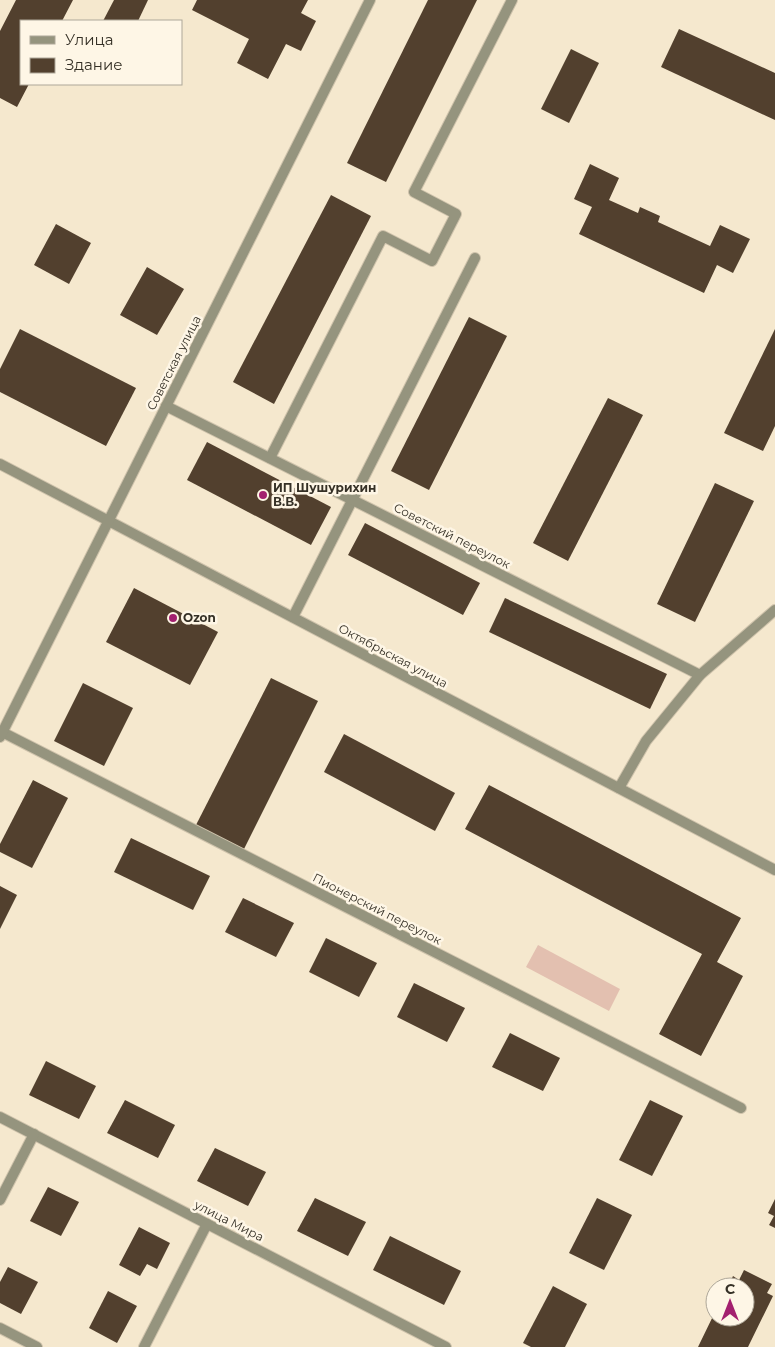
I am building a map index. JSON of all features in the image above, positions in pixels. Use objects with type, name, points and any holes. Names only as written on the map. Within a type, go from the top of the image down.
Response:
[{"type":"street","name":"Советская улица","points":[[1,734],[370,0]]},
{"type":"street","points":[[270,458],[383,236],[432,261],[456,214],[414,192],[512,0]]},
{"type":"street","points":[[293,617],[475,258]]},
{"type":"street","name":"Советский переулок","points":[[166,406],[700,675]]},
{"type":"street","name":"Октябрьская улица","points":[[0,464],[775,870]]},
{"type":"street","points":[[619,788],[646,741],[700,675],[775,610]]},
{"type":"street","name":"Пионерский переулок","points":[[1,734],[741,1108]]},
{"type":"street","name":"улица Мира","points":[[0,1117],[446,1347]]},
{"type":"street","points":[[0,1200],[34,1134]]},
{"type":"street","points":[[144,1347],[207,1224]]},
{"type":"street","points":[[0,1328],[37,1347]]},
{"type":"shaded area","points":[[538,945],[620,989],[609,1011],[526,967]]},
{"type":"building","points":[[16,0],[73,0],[63,20],[20,20],[20,85],[28,85],[17,107],[0,98],[0,31]]},
{"type":"building","points":[[114,0],[148,0],[138,20],[104,20]]},
{"type":"building","points":[[197,0],[308,0],[301,13],[316,21],[301,51],[286,44],[268,79],[237,63],[249,39],[192,10]]},
{"type":"building","points":[[428,0],[477,0],[386,182],[347,163]]},
{"type":"building","points":[[679,29],[775,73],[775,120],[661,67]]},
{"type":"building","points":[[571,49],[599,63],[569,123],[541,109]]},
{"type":"building","points":[[590,164],[619,178],[609,200],[638,213],[640,207],[660,216],[658,222],[710,246],[720,225],[750,239],[733,273],[717,265],[704,293],[579,234],[592,207],[574,199]]},
{"type":"building","points":[[331,195],[371,216],[274,404],[233,382]]},
{"type":"building","points":[[56,224],[91,243],[69,284],[34,265]]},
{"type":"building","points":[[147,267],[184,289],[157,335],[120,315]]},
{"type":"building","points":[[469,317],[507,336],[429,490],[391,471]]},
{"type":"building","points":[[20,329],[136,388],[106,446],[0,392],[0,369]]},
{"type":"building","points":[[775,329],[775,426],[763,451],[724,433]]},
{"type":"building","points":[[608,398],[643,415],[568,561],[533,543]]},
{"type":"building","points":[[207,442],[331,507],[311,545],[187,480]]},
{"type":"building","points":[[715,483],[754,501],[695,622],[657,604]]},
{"type":"building","points":[[365,523],[480,583],[463,615],[348,555]]},
{"type":"building","points":[[134,588],[218,632],[190,685],[106,642]]},
{"type":"building","points":[[505,598],[667,674],[650,709],[489,632]]},
{"type":"building","points":[[271,678],[318,701],[244,849],[196,825]]},
{"type":"building","points":[[83,683],[133,708],[104,766],[54,741]]},
{"type":"building","points":[[344,734],[455,793],[435,831],[324,772]]},
{"type":"building","points":[[33,780],[68,798],[32,868],[0,852],[0,844]]},
{"type":"building","points":[[489,785],[741,918],[717,962],[743,976],[701,1056],[659,1034],[702,954],[465,829]]},
{"type":"building","points":[[131,838],[210,876],[193,910],[114,872]]},
{"type":"building","points":[[0,886],[17,895],[0,929]]},
{"type":"building","points":[[243,898],[294,923],[276,957],[225,932]]},
{"type":"building","points":[[326,938],[377,963],[359,997],[309,972]]},
{"type":"building","points":[[414,983],[465,1008],[447,1042],[397,1017]]},
{"type":"building","points":[[510,1033],[560,1058],[543,1091],[492,1067]]},
{"type":"building","points":[[46,1061],[96,1086],[79,1119],[29,1095]]},
{"type":"building","points":[[125,1100],[175,1125],[158,1158],[107,1133]]},
{"type":"building","points":[[650,1100],[683,1116],[652,1176],[619,1160]]},
{"type":"building","points":[[215,1148],[266,1172],[248,1206],[197,1181]]},
{"type":"building","points":[[48,1187],[79,1202],[61,1236],[30,1221]]},
{"type":"building","points":[[315,1198],[366,1222],[348,1256],[297,1231]]},
{"type":"building","points":[[597,1198],[632,1215],[604,1270],[569,1253]]},
{"type":"building","points":[[775,1199],[775,1228],[769,1225],[774,1216],[768,1213]]},
{"type":"building","points":[[139,1227],[170,1243],[157,1269],[147,1264],[140,1276],[119,1265]]},
{"type":"building","points":[[390,1236],[461,1271],[444,1305],[373,1270]]},
{"type":"building","points":[[8,1267],[38,1282],[21,1314],[0,1303],[0,1282]]},
{"type":"building","points":[[744,1270],[772,1284],[767,1293],[773,1296],[748,1347],[698,1347],[708,1327],[755,1327],[755,1277],[740,1277]]},
{"type":"building","points":[[553,1286],[587,1304],[565,1347],[531,1347],[523,1343]]},
{"type":"building","points":[[108,1291],[137,1306],[117,1343],[89,1328]]},
{"type":"place","name":"ИП Шушурихин В.В.","points":[[263,495]]},
{"type":"place","name":"Ozon","points":[[173,618]]}]
